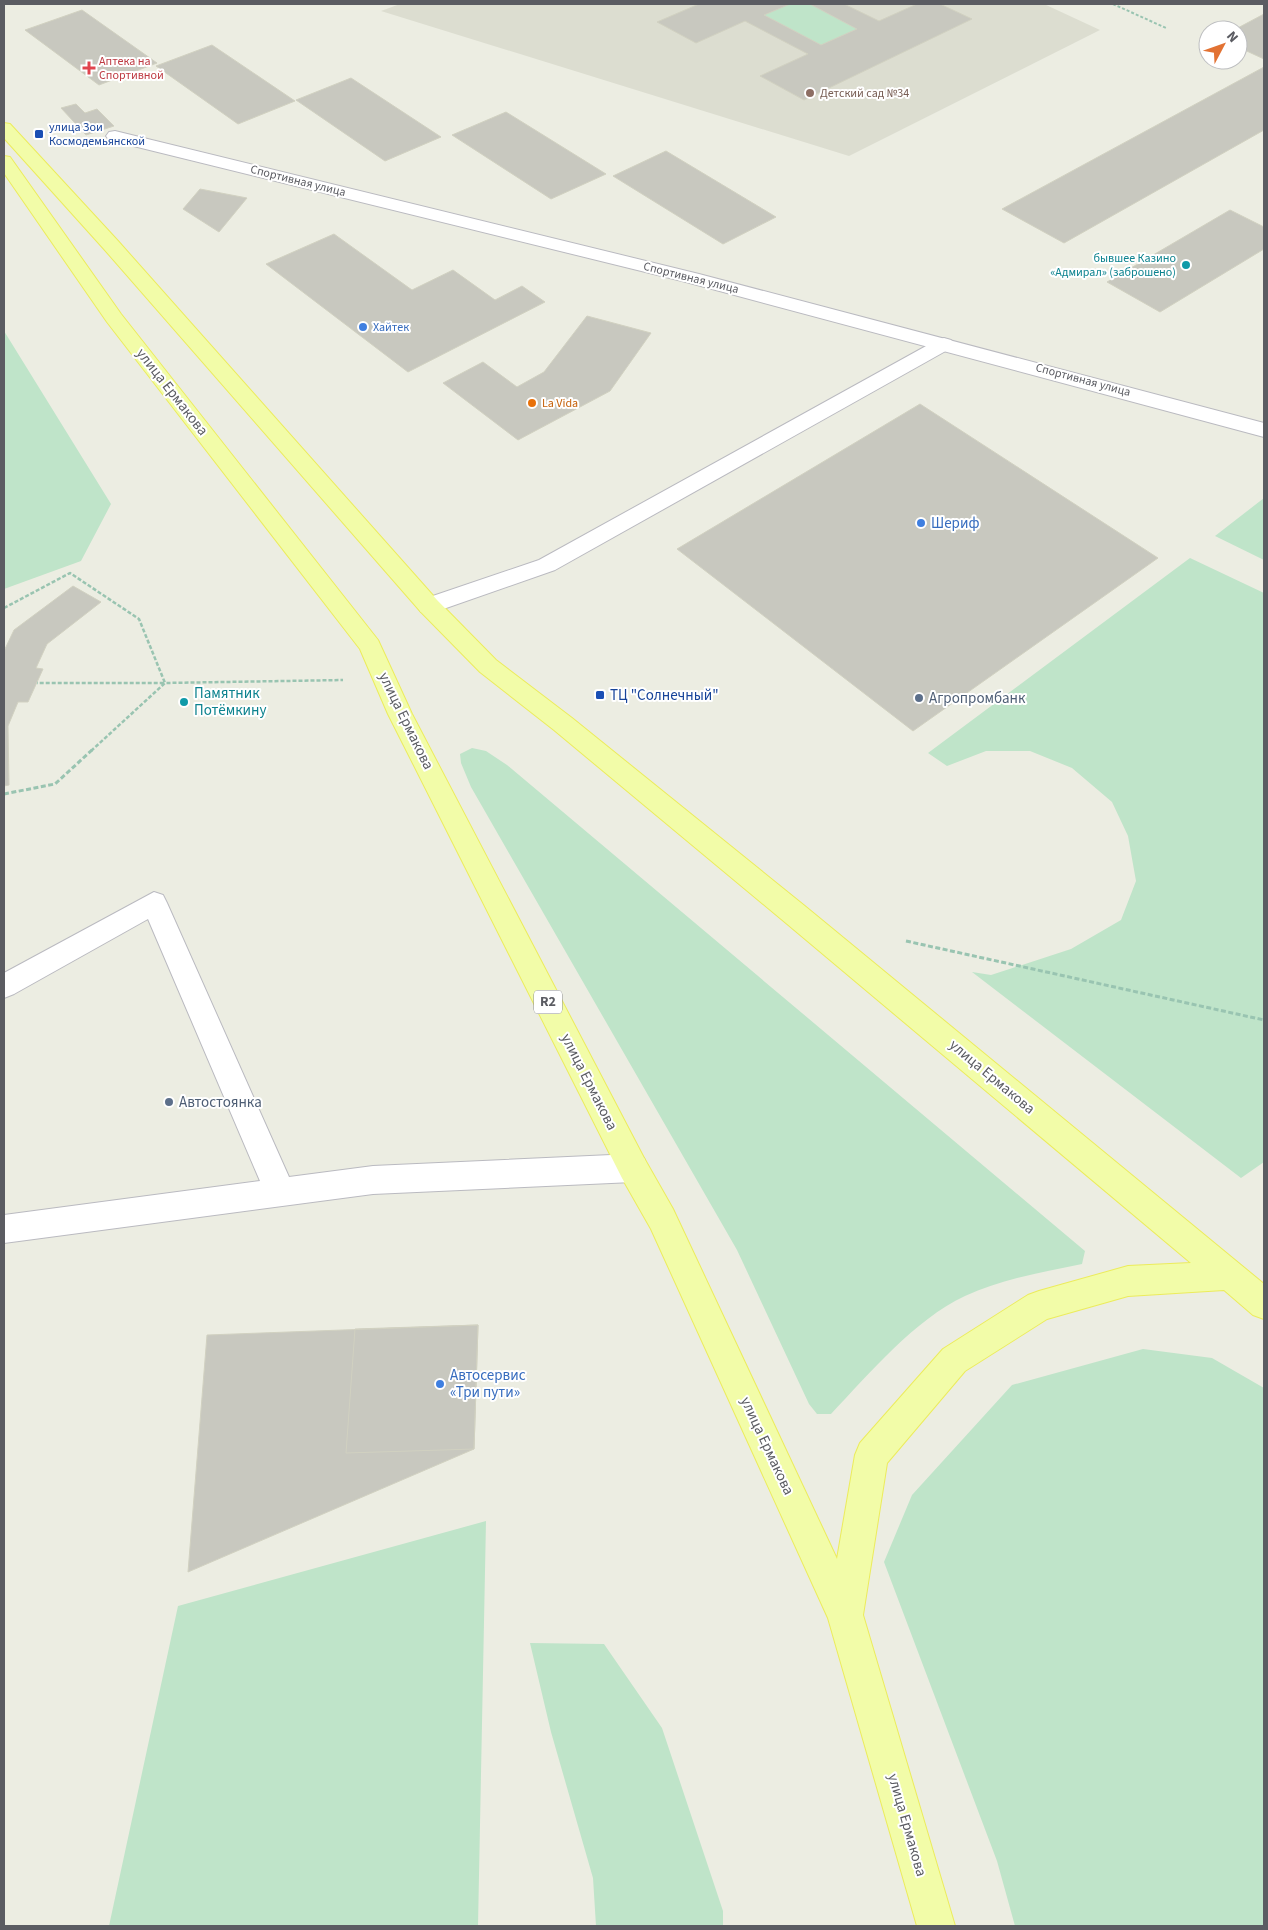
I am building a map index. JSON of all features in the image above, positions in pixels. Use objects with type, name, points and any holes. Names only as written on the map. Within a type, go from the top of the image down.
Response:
[{"type":"main road","name":"улица Ермакова","points":[[4,128],[111,244],[429,606],[488,666],[563,724],[766,890],[1264,1304]]},
{"type":"main road","name":"улица Ермакова","points":[[4,161],[114,318],[370,646],[405,723],[633,1168],[662,1219],[845,1615],[936,1926]]},
{"type":"main road","points":[[845,1615],[872,1455],[954,1360],[1039,1306],[1128,1280],[1229,1275]]},
{"type":"street","name":"Спортивная улица","points":[[116,136],[692,278],[1264,430]]},
{"type":"street","points":[[429,606],[546,565],[944,344]]},
{"type":"street","points":[[4,986],[154,903],[280,1192]]},
{"type":"street","points":[[4,1229],[373,1180],[633,1168]]},
{"type":"path","points":[[1113,4],[1166,28]]},
{"type":"path","points":[[4,608],[70,573],[139,619],[165,684]]},
{"type":"path","points":[[37,683],[165,684],[342,681],[370,646]]},
{"type":"path","points":[[4,794],[55,784],[165,684]]},
{"type":"path","points":[[906,941],[1264,1020]]},
{"type":"shaded area","name":"Детский сад №34","points":[[400,4],[1044,4],[1100,30],[849,156],[381,11]]},
{"type":"green space","points":[[790,4],[810,4],[857,29],[821,45],[764,15]]},
{"type":"green space","points":[[4,331],[111,504],[81,561],[4,589]]},
{"type":"green space","points":[[1264,498],[1264,560],[1215,536]]},
{"type":"green space","points":[[1190,558],[1264,593],[1264,1162],[1241,1178],[972,972],[991,975],[1071,949],[1121,920],[1136,881],[1128,836],[1112,802],[1072,768],[1030,751],[986,751],[947,766],[928,753]]},
{"type":"green space","points":[[472,748],[486,751],[507,765],[1085,1251],[1082,1264],[993,1285],[946,1306],[910,1333],[831,1414],[817,1414],[809,1404],[737,1250],[471,787],[461,763],[460,754]]},
{"type":"green space","points":[[1143,1349],[1212,1358],[1264,1388],[1264,1926],[1015,1926],[997,1861],[884,1562],[912,1495],[1012,1385]]},
{"type":"green space","points":[[486,1521],[478,1926],[109,1926],[178,1606]]},
{"type":"green space","points":[[530,1643],[604,1644],[662,1728],[723,1911],[723,1926],[596,1926],[593,1878],[551,1732]]},
{"type":"building","points":[[699,4],[790,4],[764,15],[821,45],[857,29],[810,4],[844,4],[879,21],[917,4],[940,4],[972,19],[804,100],[760,76],[808,54],[745,21],[696,43],[657,22]]},
{"type":"building","points":[[82,10],[157,63],[99,85],[25,30]]},
{"type":"building","points":[[1264,14],[1264,59],[1248,52],[1248,23]]},
{"type":"building","points":[[212,45],[295,101],[238,124],[156,66]]},
{"type":"building","points":[[1264,67],[1264,130],[1064,243],[1002,209]]},
{"type":"building","points":[[351,78],[441,137],[385,161],[296,100]]},
{"type":"building","points":[[76,104],[85,113],[97,109],[114,126],[86,135],[61,108]]},
{"type":"building","points":[[506,112],[606,174],[551,199],[452,135]]},
{"type":"building","points":[[666,151],[776,217],[723,244],[613,176]]},
{"type":"building","points":[[200,189],[247,198],[219,232],[183,209]]},
{"type":"building","name":"бывшее Казино «Адмирал» (заброшено)","points":[[1230,210],[1264,227],[1264,249],[1160,312],[1107,282]]},
{"type":"building","points":[[334,234],[412,290],[453,270],[495,300],[522,286],[545,302],[408,372],[266,264]]},
{"type":"building","points":[[587,316],[651,333],[610,391],[518,440],[443,383],[483,362],[517,387],[544,372]]},
{"type":"building","points":[[920,404],[1158,558],[913,731],[677,549]]},
{"type":"building","points":[[73,586],[101,602],[47,644],[36,668],[43,669],[28,702],[18,702],[8,726],[9,785],[4,786],[4,651],[14,630]]},
{"type":"building","points":[[478,1325],[474,1449],[346,1453],[355,1329]]},
{"type":"building","points":[[478,1325],[474,1449],[188,1572],[207,1335]]},
{"type":"place","name":"Аптека на Спортивной","points":[[89,68]]},
{"type":"place","name":"Детский сад №34","points":[[810,93]]},
{"type":"place","name":"улица Зои Космодемьянской","points":[[39,134]]},
{"type":"place","name":"бывшее Казино «Адмирал» (заброшено)","points":[[1186,265]]},
{"type":"place","name":"Хайтек","points":[[363,327]]},
{"type":"place","name":"La Vida","points":[[532,403]]},
{"type":"place","name":"Шериф","points":[[921,523]]},
{"type":"place","name":"ТЦ \"Солнечный\"","points":[[600,695]]},
{"type":"place","name":"Агропромбанк","points":[[919,698]]},
{"type":"place","name":"Памятник Потёмкину","points":[[184,702]]},
{"type":"place","name":"Автостоянка","points":[[169,1102]]},
{"type":"place","name":"Автосервис «Три пути»","points":[[440,1384]]}]
